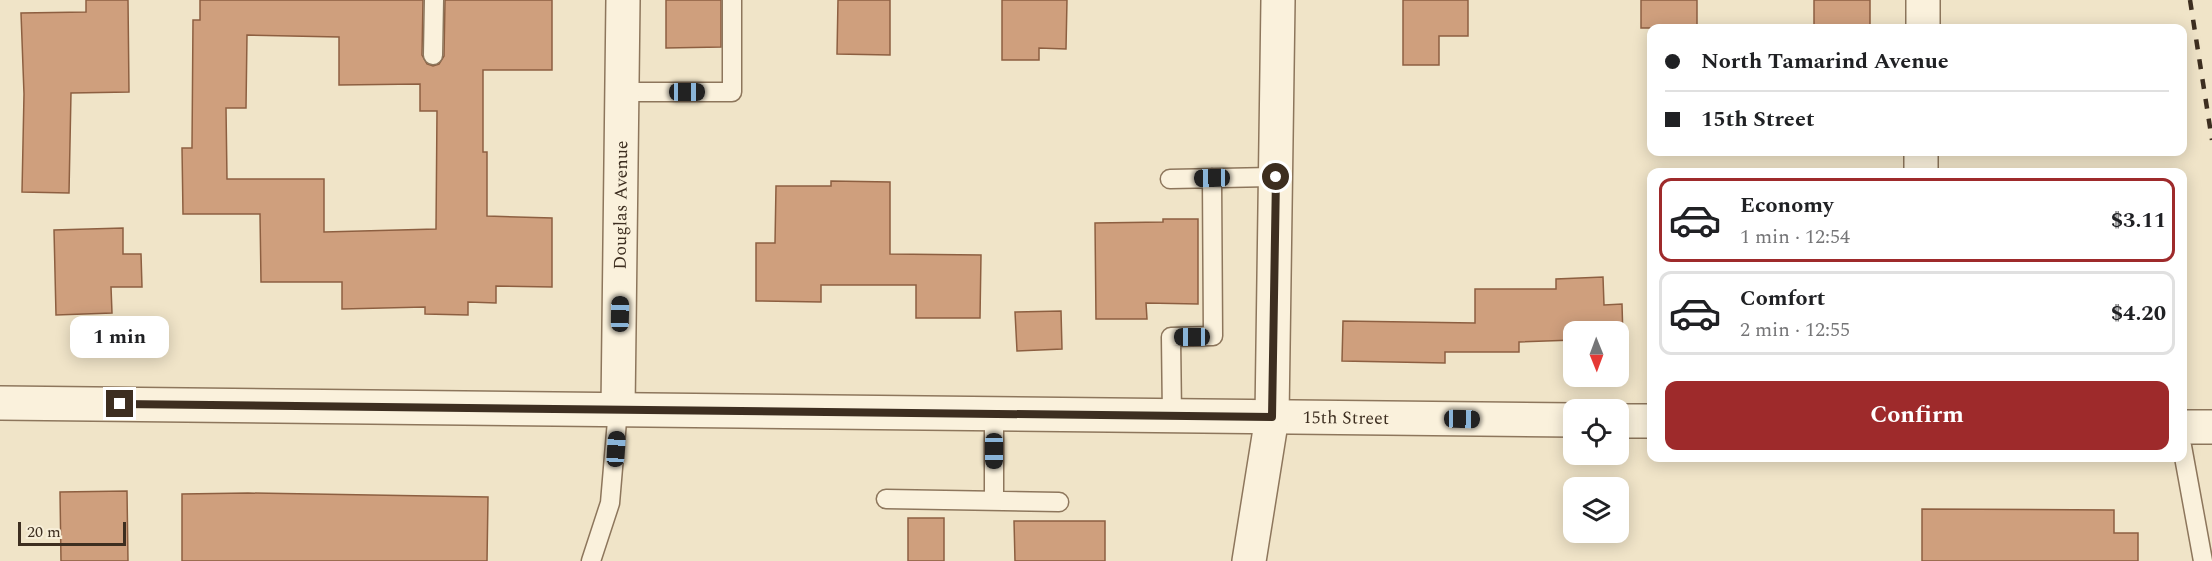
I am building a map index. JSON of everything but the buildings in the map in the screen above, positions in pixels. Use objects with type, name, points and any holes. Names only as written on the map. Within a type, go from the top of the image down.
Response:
[{"type":"street","name":"Douglas Avenue","points":[[618,409],[623,0]]},
{"type":"street","points":[[1249,561],[1272,417],[1278,0]]},
{"type":"street","points":[[1923,0],[1923,24]]},
{"type":"street","name":"15th Street","points":[[0,403],[1563,420]]},
{"type":"street","points":[[1629,421],[1647,421]]},
{"type":"street","points":[[2187,427],[2212,428]]},
{"type":"lane","points":[[433,55],[434,0]]},
{"type":"lane","points":[[622,92],[732,92],[732,0]]},
{"type":"lane","points":[[1170,179],[1276,177]]},
{"type":"lane","points":[[1172,416],[1171,337],[1213,336],[1212,178]]},
{"type":"lane","points":[[591,561],[601,536],[612,492],[618,409]]},
{"type":"lane","points":[[994,414],[994,501]]},
{"type":"lane","points":[[2185,462],[2203,561]]},
{"type":"lane","points":[[886,500],[1059,502]]},
{"type":"railway","points":[[2190,0],[2212,140]]},
{"type":"route","points":[[120,404],[1272,417],[1276,177]]}]
